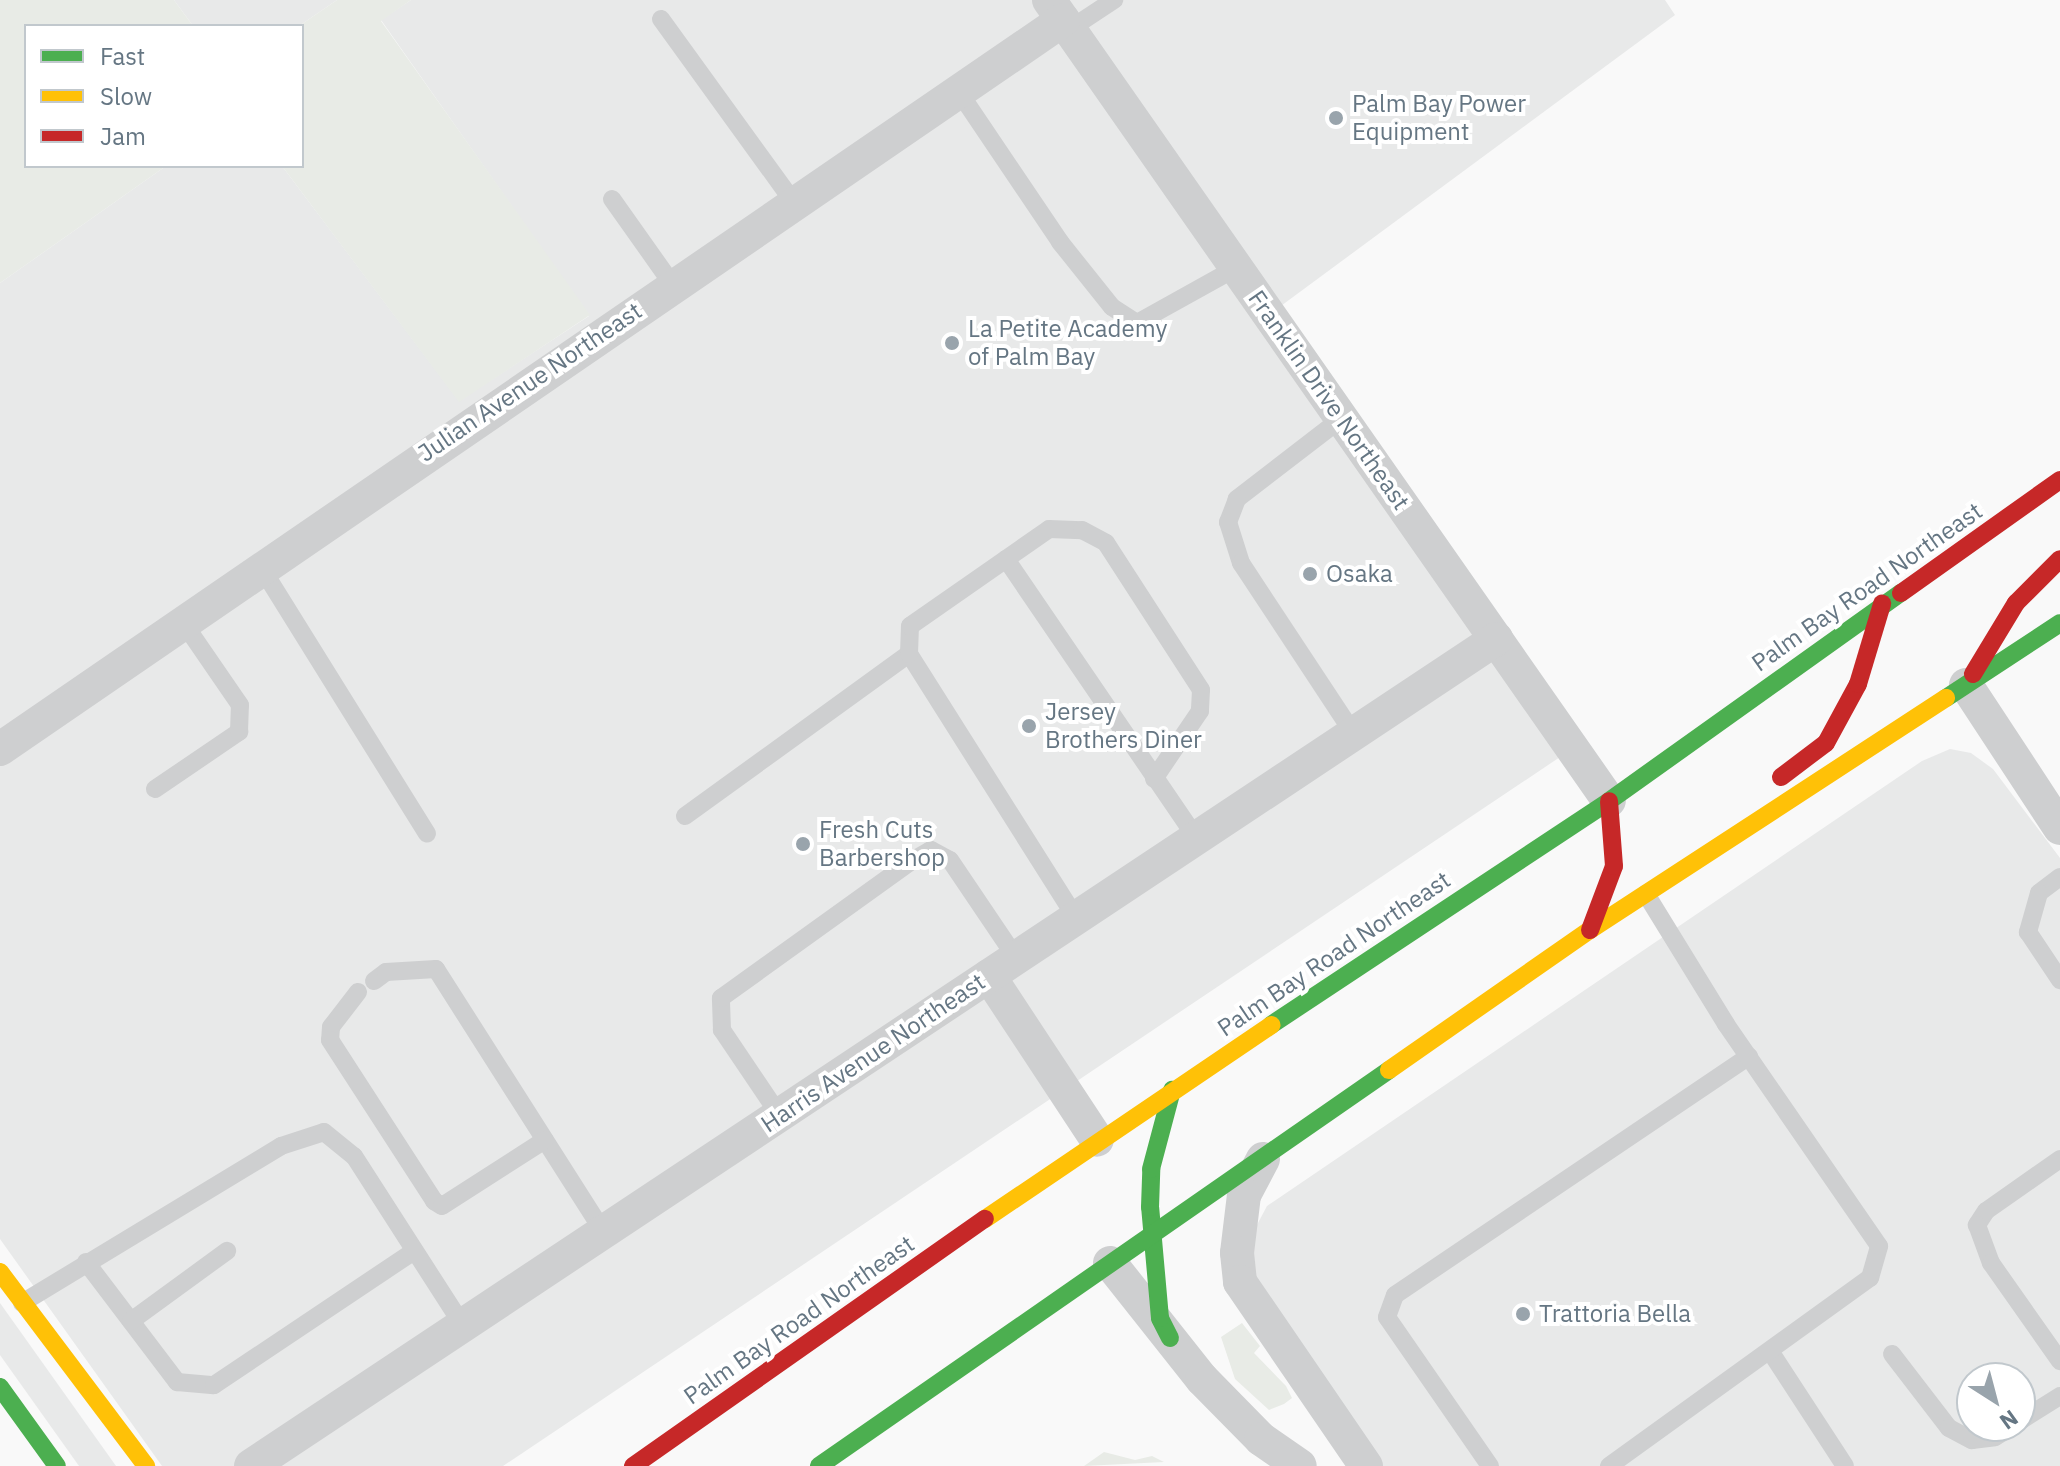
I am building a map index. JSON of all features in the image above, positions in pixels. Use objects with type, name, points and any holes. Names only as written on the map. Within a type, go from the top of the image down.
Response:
[{"type":"main road","name":"Palm Bay Road Northeast","points":[[633,1466],[1097,1140],[1609,801],[2060,480]]},
{"type":"main road","points":[[1966,685],[2016,603],[2060,559]]},
{"type":"main road","points":[[1743,830],[1778,779],[1826,743],[1858,684],[1882,604]]},
{"type":"main road","points":[[819,1466],[1590,930],[2060,623]]},
{"type":"main road","points":[[1590,930],[1614,866],[1609,801]]},
{"type":"main road","points":[[1170,1338],[1160,1318],[1156,1231],[1150,1207],[1151,1169],[1172,1090]]},
{"type":"main road","points":[[0,1272],[146,1466]]},
{"type":"main road","points":[[0,1387],[57,1466]]},
{"type":"street","name":"Julian Avenue Northeast","points":[[0,749],[261,567],[959,92],[1061,17]]},
{"type":"street","name":"Franklin Drive Northeast","points":[[1061,17],[1609,801]]},
{"type":"street","name":"Harris Avenue Northeast","points":[[251,1466],[1496,639]]},
{"type":"street","points":[[1966,685],[2060,828]]},
{"type":"street","points":[[1002,967],[1097,1140]]},
{"type":"street","points":[[1264,1156],[1244,1195],[1237,1253],[1240,1282],[1366,1466]]},
{"type":"street","points":[[1110,1263],[1170,1338],[1261,1439],[1300,1466]]},
{"type":"lane","points":[[1061,17],[1114,0]]},
{"type":"lane","points":[[661,19],[794,203]]},
{"type":"lane","points":[[959,92],[1060,242],[1112,307],[1137,323],[1236,268]]},
{"type":"lane","points":[[612,199],[673,285]]},
{"type":"lane","points":[[1342,418],[1237,499],[1228,522],[1241,563],[1353,733]]},
{"type":"lane","points":[[1076,918],[909,654],[910,626],[1049,529],[1082,530],[1106,543],[1201,690],[1200,711],[1154,779]]},
{"type":"lane","points":[[1006,559],[1196,838]]},
{"type":"lane","points":[[261,567],[427,834]]},
{"type":"lane","points":[[155,789],[239,732],[240,705],[183,622]]},
{"type":"lane","points":[[685,816],[909,654]]},
{"type":"lane","points":[[780,1116],[722,1030],[721,998],[910,862],[931,850],[950,860],[1002,967]]},
{"type":"lane","points":[[2060,877],[2039,893],[2028,932],[2060,980]]},
{"type":"lane","points":[[1609,1466],[1870,1278],[1879,1246],[1749,1056],[1646,894]]},
{"type":"lane","points":[[374,981],[386,972],[436,969],[604,1233]]},
{"type":"lane","points":[[358,992],[331,1027],[330,1040],[434,1201],[442,1206],[545,1140]]},
{"type":"lane","points":[[1490,1466],[1387,1317],[1395,1295],[1749,1056]]},
{"type":"lane","points":[[22,1303],[281,1146],[324,1132],[354,1156],[463,1326]]},
{"type":"lane","points":[[2060,1159],[1986,1211],[1977,1225],[1991,1263],[2060,1361]]},
{"type":"lane","points":[[131,1321],[227,1251]]},
{"type":"lane","points":[[86,1262],[177,1382],[214,1385],[414,1251]]},
{"type":"lane","points":[[1770,1351],[1845,1466]]},
{"type":"lane","points":[[1892,1354],[1949,1428],[1956,1432]]},
{"type":"lane","points":[[2036,1411],[2060,1396]]},
{"type":"shaded area","points":[[0,0],[174,0],[192,24],[24,24],[24,168],[163,168],[0,283]]},
{"type":"shaded area","points":[[174,0],[337,0],[302,24],[192,24]]},
{"type":"shaded area","points":[[337,0],[411,0],[381,21],[590,315],[459,402],[284,168],[304,168],[302,24]]},
{"type":"shaded area","points":[[411,0],[1665,0],[1675,15],[1266,317],[1563,755],[503,1466],[162,1466],[0,1239],[0,283],[163,168],[284,168],[459,401],[589,316],[381,20]]},
{"type":"shaded area","points":[[1950,749],[1971,753],[1993,769],[2060,858],[2060,1466],[1380,1466],[1267,1301],[1252,1268],[1250,1238],[1267,1206],[1922,761]]},
{"type":"shaded area","points":[[0,1303],[116,1466],[79,1466],[0,1355]]},
{"type":"shaded area","points":[[1242,1323],[1260,1346],[1254,1353],[1286,1386],[1292,1398],[1284,1404],[1269,1410],[1235,1379],[1221,1337]]},
{"type":"shaded area","points":[[1104,1452],[1135,1460],[1152,1456],[1164,1462],[1084,1466]]},
{"type":"traffic: fast","points":[[1271,1025],[1609,801],[1901,593]]},
{"type":"traffic: fast","points":[[1946,698],[2060,623]]},
{"type":"traffic: fast","points":[[819,1466],[1389,1070]]},
{"type":"traffic: fast","points":[[1170,1338],[1160,1318],[1150,1207],[1151,1169],[1172,1090]]},
{"type":"traffic: fast","points":[[0,1387],[57,1466]]},
{"type":"traffic: slow","points":[[1389,1070],[1590,930],[1946,698]]},
{"type":"traffic: slow","points":[[985,1219],[1271,1025]]},
{"type":"traffic: slow","points":[[0,1272],[146,1466]]},
{"type":"traffic: jam","points":[[1901,593],[2060,480]]},
{"type":"traffic: jam","points":[[1973,674],[2016,603],[2060,559]]},
{"type":"traffic: jam","points":[[1781,777],[1826,743],[1858,684],[1882,604]]},
{"type":"traffic: jam","points":[[1590,930],[1614,866],[1609,801]]},
{"type":"traffic: jam","points":[[633,1466],[985,1219]]},
{"type":"place","name":"Palm Bay Power Equipment","points":[[1336,118]]},
{"type":"place","name":"La Petite Academy of Palm Bay","points":[[952,343]]},
{"type":"place","name":"Osaka","points":[[1310,574]]},
{"type":"place","name":"Jersey Brothers Diner","points":[[1029,726]]},
{"type":"place","name":"Fresh Cuts Barbershop","points":[[803,844]]},
{"type":"place","name":"Trattoria Bella","points":[[1523,1314]]}]
